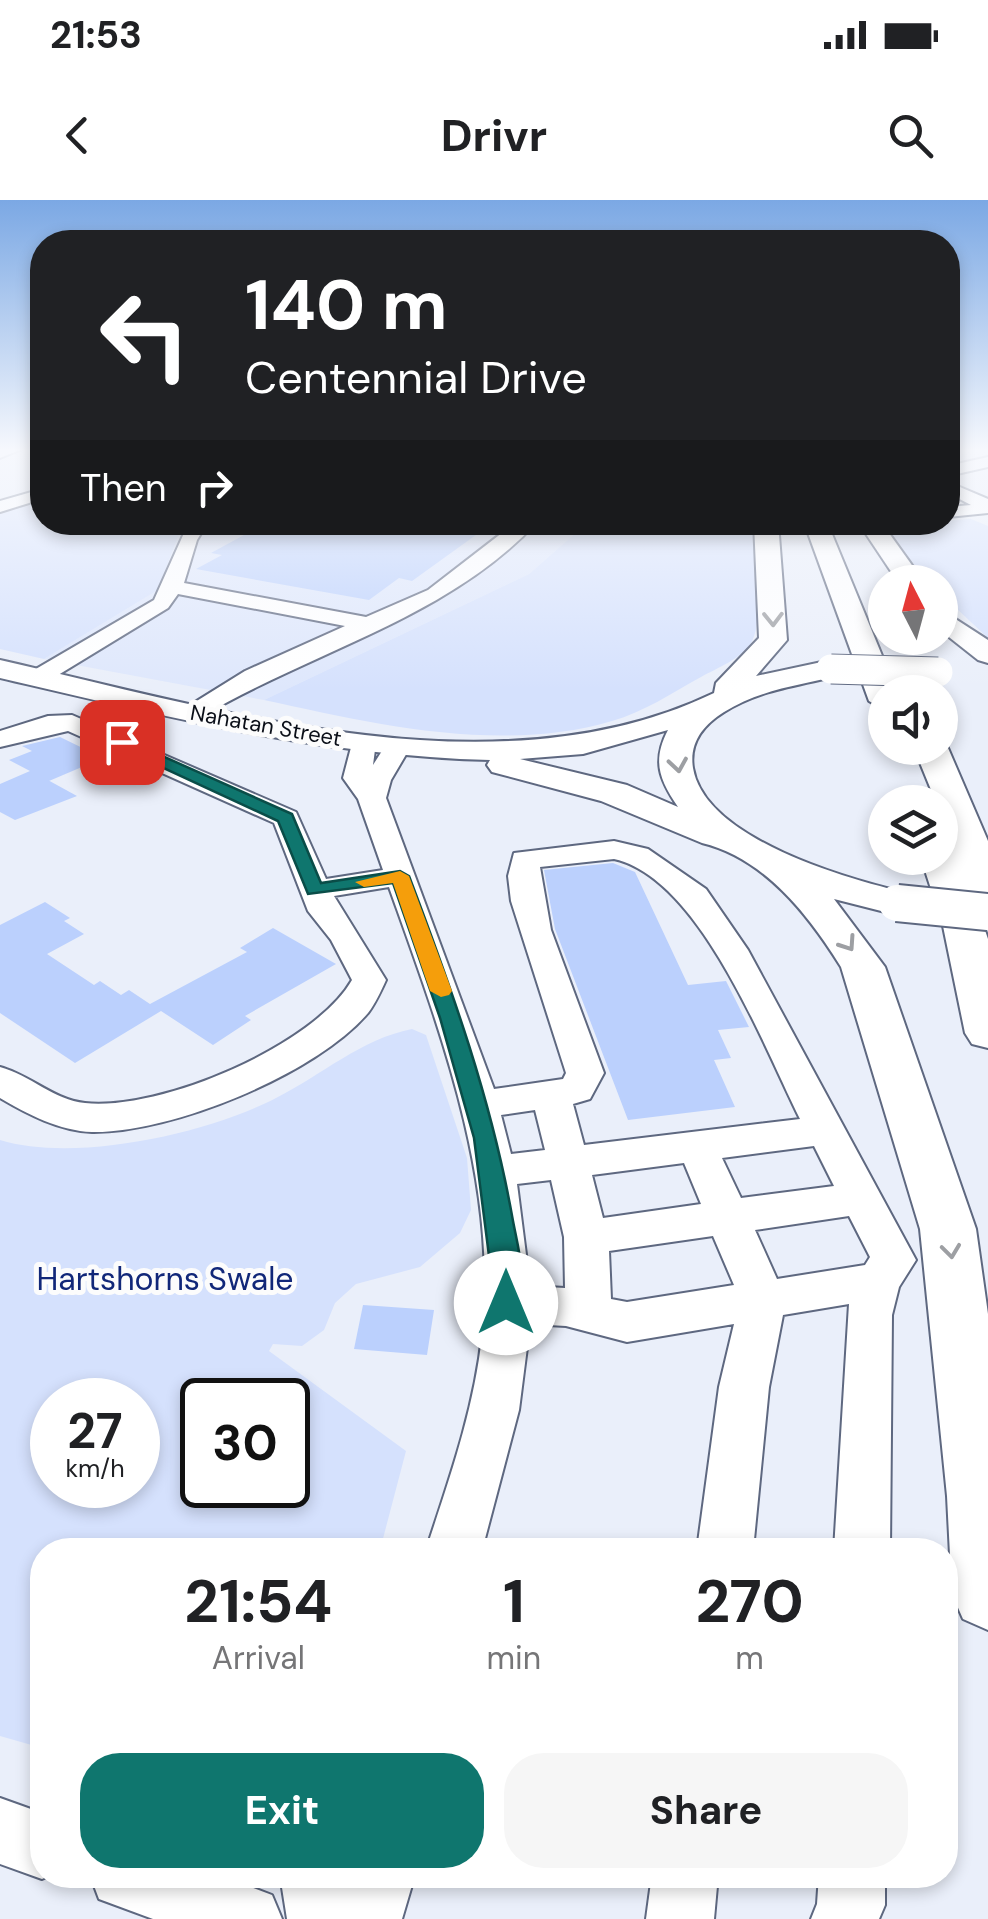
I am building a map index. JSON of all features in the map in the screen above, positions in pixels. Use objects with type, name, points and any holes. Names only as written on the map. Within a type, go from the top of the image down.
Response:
[{"type":"main road","points":[[767,535],[772,640],[764,655],[684,727],[675,765],[690,799],[710,822],[765,859],[837,927],[863,967],[943,1212],[981,1496],[988,1594]]},
{"type":"main road","points":[[820,535],[875,675]]},
{"type":"main road","points":[[840,535],[899,675]]},
{"type":"main road","points":[[878,535],[899,565]]},
{"type":"main road","points":[[958,631],[988,654]]},
{"type":"main road","name":"Nahatan Street","points":[[407,747],[571,746],[710,703],[771,678],[831,668],[938,672],[988,681]]},
{"type":"main road","name":"Nahatan Street","points":[[1,670],[192,712],[407,747],[582,783],[765,859],[897,903],[988,912]]},
{"type":"main road","points":[[938,765],[988,886]]},
{"type":"main road","points":[[947,875],[964,926],[988,1033]]},
{"type":"street","points":[[38,678],[160,604],[172,587],[189,535]]},
{"type":"street","points":[[192,712],[253,676],[452,583],[512,535]]},
{"type":"street","points":[[172,587],[367,624]]},
{"type":"street","points":[[0,739],[48,724],[72,723],[286,818],[295,832],[319,901],[366,968],[369,980],[366,995],[348,1016],[285,1057],[126,1117],[89,1118],[45,1106],[0,1080]]},
{"type":"street","points":[[363,742],[357,778],[372,798],[451,1018],[493,1172],[508,1269],[503,1355],[483,1451],[458,1538]]},
{"type":"street","points":[[372,798],[377,780],[407,747]]},
{"type":"street","points":[[476,1104],[576,1090],[585,1073],[526,904],[521,870],[525,859],[614,850],[638,855],[696,896],[731,950],[894,1260],[878,1282],[869,1314],[862,1538]]},
{"type":"street","points":[[319,901],[403,886]]},
{"type":"street","points":[[551,1093],[586,1236],[589,1315]]},
{"type":"street","points":[[493,1172],[826,1130]]},
{"type":"street","points":[[698,1146],[763,1300],[744,1387],[726,1538]]},
{"type":"street","points":[[586,1236],[861,1198]]},
{"type":"street","points":[[506,1303],[566,1307],[628,1322],[878,1282]]},
{"type":"street","points":[[0,1831],[30,1842]]},
{"type":"street","points":[[161,1888],[248,1919]]},
{"type":"street","points":[[315,1888],[320,1919]]},
{"type":"street","points":[[364,1919],[370,1915],[378,1888]]},
{"type":"street","points":[[680,1919],[684,1888]]},
{"type":"street","points":[[845,1919],[852,1888]]},
{"type":"shaded area","points":[[179,535],[573,535],[529,574],[264,700],[44,659],[158,590]]},
{"type":"green space","points":[[0,529],[30,529],[30,535],[179,535],[158,590],[44,659],[0,649]]},
{"type":"green space","points":[[960,529],[988,529],[988,638],[958,610],[958,565],[915,565],[888,535],[960,535]]},
{"type":"green space","points":[[573,535],[753,535],[759,584],[755,633],[751,643],[728,663],[647,707],[570,731],[526,735],[438,732],[264,700],[529,574]]},
{"type":"green space","name":"Hartshorns Swale","points":[[412,1029],[426,1035],[467,1158],[471,1210],[460,1233],[420,1267],[356,1284],[335,1303],[324,1330],[302,1346],[273,1344],[269,1351],[306,1378],[180,1378],[180,1508],[310,1508],[310,1381],[406,1451],[383,1538],[30,1538],[30,1745],[0,1736],[0,1140],[65,1148],[178,1133],[276,1098],[359,1049]]},
{"type":"building","points":[[244,535],[476,535],[412,581],[399,578],[369,600],[196,569],[222,555],[211,553]]},
{"type":"building","points":[[60,737],[103,758],[49,781],[77,796],[15,820],[0,812],[0,784],[30,771],[9,760],[32,751],[22,746]]},
{"type":"building","points":[[613,863],[635,872],[688,985],[726,981],[749,1027],[718,1030],[731,1058],[714,1060],[735,1107],[628,1120],[555,929],[544,870]]},
{"type":"building","points":[[45,902],[70,918],[64,921],[84,934],[47,954],[94,985],[100,981],[121,995],[129,990],[150,1004],[247,952],[240,948],[273,928],[336,964],[245,1016],[251,1020],[213,1045],[161,1011],[75,1063],[0,1013],[0,925]]},
{"type":"building","points":[[363,1305],[434,1310],[427,1355],[354,1349]]},
{"type":"slow traffic","points":[[364,882],[400,876],[441,991]]},
{"type":"route","points":[[122,742],[286,818],[295,832],[314,890],[400,876],[451,1018],[486,1138],[508,1269],[506,1303]]}]
